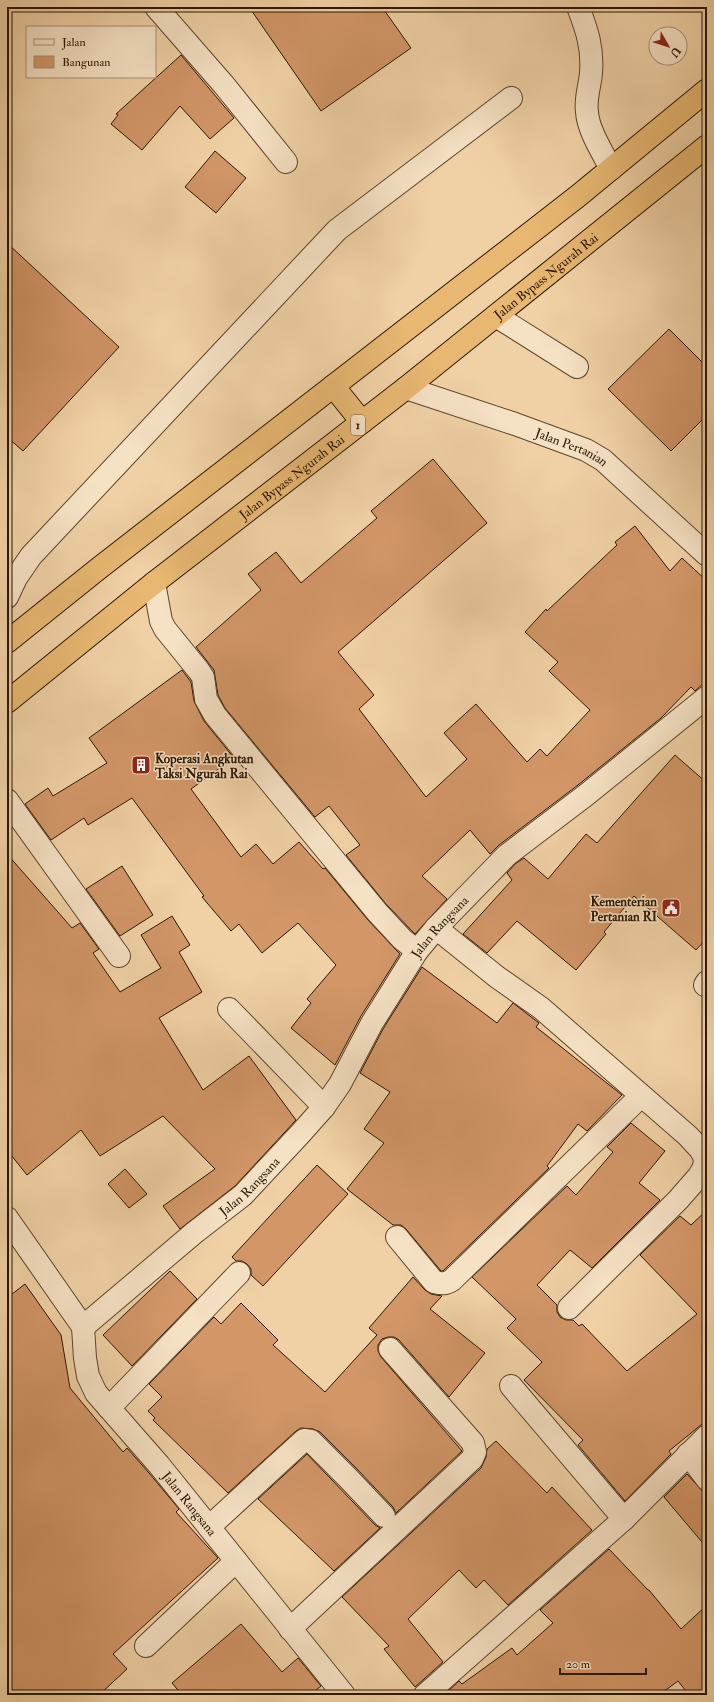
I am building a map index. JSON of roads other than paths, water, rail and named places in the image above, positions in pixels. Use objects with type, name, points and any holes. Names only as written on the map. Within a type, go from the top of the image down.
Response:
[{"type":"highway","points":[[7,642],[578,196],[707,90]]},
{"type":"highway","name":"Jalan Bypass Ngurah Rai","points":[[7,702],[154,583],[406,388],[707,146]]},
{"type":"highway","points":[[333,386],[362,422]]},
{"type":"street","points":[[156,7],[224,84],[286,162]]},
{"type":"street","points":[[578,7],[591,46],[591,73],[586,94],[586,113],[589,123],[611,169]]},
{"type":"street","points":[[7,597],[16,578],[31,556],[337,230],[511,98]]},
{"type":"street","points":[[496,316],[577,367]]},
{"type":"street","name":"Jalan Pertanian","points":[[406,388],[515,424],[586,450],[603,460],[707,555]]},
{"type":"street","points":[[154,583],[161,621],[169,634],[203,677],[206,699],[215,715],[377,912],[402,939],[417,951]]},
{"type":"street","name":"Jalan Rangsana","points":[[344,1695],[159,1465],[96,1393],[88,1376],[84,1358],[82,1327],[194,1233],[243,1195],[324,1107],[340,1084],[372,1023],[417,951],[436,928],[507,855],[592,790],[707,697]]},
{"type":"street","points":[[7,800],[118,956]]},
{"type":"street","points":[[436,928],[497,977],[541,1008],[688,1136],[700,1149],[705,1158],[704,1167],[699,1176],[678,1200],[569,1308]]},
{"type":"street","points":[[229,1009],[324,1107]]},
{"type":"street","points":[[397,1237],[434,1282],[439,1284],[448,1283],[641,1096]]},
{"type":"street","points":[[7,1218],[82,1327]]},
{"type":"street","points":[[109,1408],[239,1273]]},
{"type":"street","points":[[290,1629],[472,1459],[475,1452],[473,1443],[390,1349]]},
{"type":"street","points":[[511,1386],[624,1519]]},
{"type":"street","points":[[425,1695],[624,1519],[707,1436]]},
{"type":"street","points":[[209,1527],[304,1440],[311,1441],[384,1516]]},
{"type":"street","points":[[688,1454],[707,1479]]},
{"type":"street","points":[[146,1646],[236,1561]]},
{"type":"place","name":"Koperasi Angkutan Taksi Ngurah Rai","points":[[141,765]]},
{"type":"place","name":"Kementerian Pertanian RI","points":[[671,908]]}]
